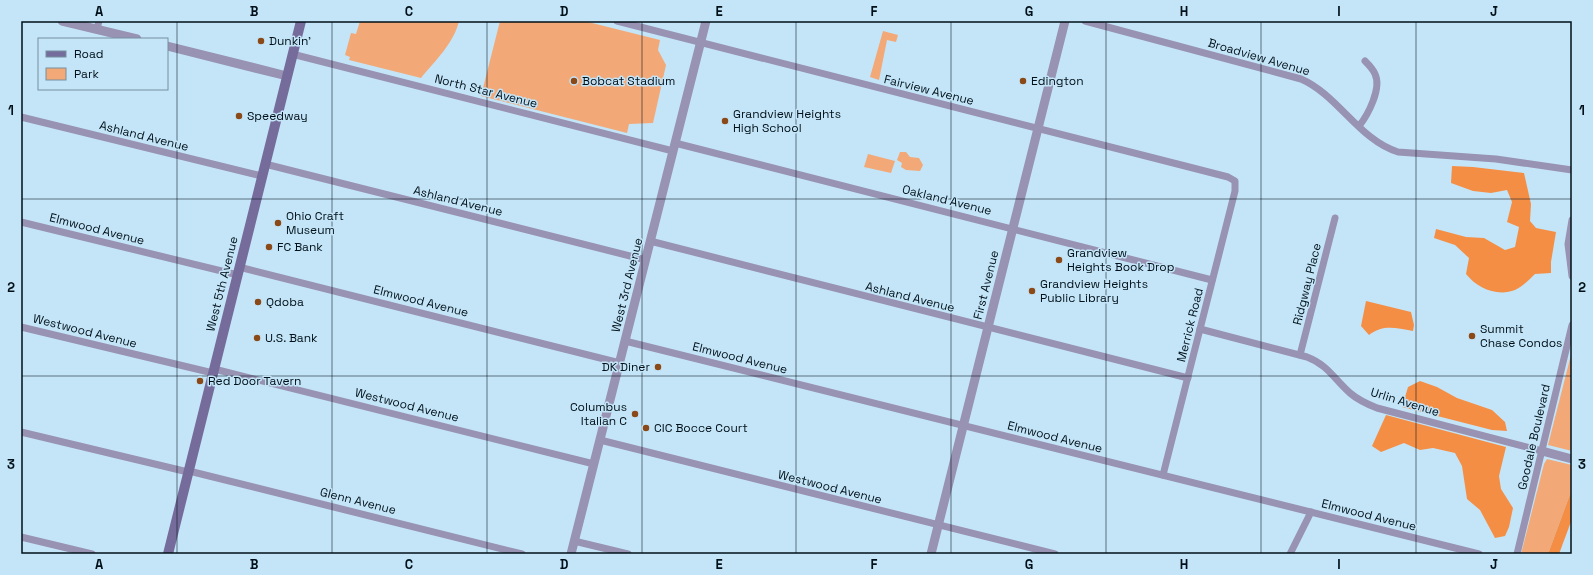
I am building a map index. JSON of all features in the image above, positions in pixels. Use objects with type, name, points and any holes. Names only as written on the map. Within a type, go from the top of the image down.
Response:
[{"type":"main road","name":"West 5th Avenue","points":[[168,554],[301,21]]},
{"type":"street","points":[[62,21],[98,25],[134,38]]},
{"type":"street","name":"Fairview Avenue","points":[[617,21],[1228,177],[1235,181]]},
{"type":"street","name":"West 3rd Avenue","points":[[571,554],[706,21]]},
{"type":"street","name":"First Avenue","points":[[931,554],[1065,21]]},
{"type":"street","name":"Broadview Avenue","points":[[1085,21],[1301,79],[1314,85],[1380,144],[1398,152],[1496,159],[1572,170]]},
{"type":"street","points":[[168,46],[287,76]]},
{"type":"street","name":"North Star Avenue","points":[[292,54],[674,147]]},
{"type":"street","points":[[1359,126],[1370,109],[1376,82],[1376,75],[1365,61]]},
{"type":"street","name":"Ashland Avenue","points":[[21,117],[262,176]]},
{"type":"street","name":"Oakland Avenue","points":[[674,147],[1013,229],[1212,280]]},
{"type":"street","name":"Ashland Avenue","points":[[265,164],[646,260]]},
{"type":"street","name":"Merrick Road","points":[[1163,475],[1235,191],[1235,181]]},
{"type":"street","name":"Ridgway Place","points":[[1300,355],[1335,218]]},
{"type":"street","points":[[1572,220],[1568,244],[1572,276]]},
{"type":"street","name":"Elmwood Avenue","points":[[21,222],[238,271],[620,363]]},
{"type":"street","name":"Ashland Avenue","points":[[650,242],[1188,378]]},
{"type":"street","name":"Goodale Boulevard","points":[[1516,554],[1572,325]]},
{"type":"street","name":"Westwood Avenue","points":[[21,327],[214,371],[594,464]]},
{"type":"street","name":"Urlin Avenue","points":[[1200,329],[1315,360],[1323,365],[1349,392],[1365,403],[1377,408],[1572,459]]},
{"type":"street","name":"Elmwood Avenue","points":[[625,341],[1479,554]]},
{"type":"street","name":"Glenn Avenue","points":[[21,432],[188,471],[522,554]]},
{"type":"street","name":"Westwood Avenue","points":[[600,440],[1055,554]]},
{"type":"street","points":[[1290,554],[1311,512]]},
{"type":"street","points":[[21,537],[92,554]]},
{"type":"street","points":[[574,541],[628,554]]},
{"type":"green space","points":[[360,21],[459,21],[453,37],[421,78],[349,60],[350,57],[345,55],[351,33],[356,34]]},
{"type":"green space","name":"Bobcat Stadium","points":[[500,21],[584,21],[660,40],[658,50],[666,65],[653,123],[629,124],[627,133],[481,96]]},
{"type":"green space","points":[[883,31],[898,35],[896,42],[887,40],[879,80],[870,77]]},
{"type":"green space","points":[[900,152],[906,152],[910,157],[919,158],[923,165],[920,171],[906,170],[901,167],[902,163],[897,160]]},
{"type":"green space","points":[[868,154],[895,161],[891,173],[864,167]]},
{"type":"green space","points":[[1572,351],[1572,451],[1548,445]]},
{"type":"green space","points":[[1547,459],[1572,465],[1572,489],[1548,554],[1521,554],[1544,464]]},
{"type":"shaded area","points":[[1452,166],[1524,173],[1531,204],[1530,221],[1536,228],[1556,232],[1551,262],[1551,273],[1535,274],[1518,289],[1508,292],[1494,292],[1488,290],[1476,283],[1466,274],[1469,258],[1455,245],[1434,238],[1436,229],[1466,237],[1484,238],[1505,250],[1515,247],[1519,227],[1507,222],[1512,202],[1507,190],[1491,193],[1473,191],[1451,183]]},
{"type":"shaded area","points":[[1366,301],[1411,312],[1414,325],[1413,331],[1385,328],[1369,335],[1361,326]]},
{"type":"shaded area","points":[[1420,381],[1437,387],[1457,398],[1492,410],[1505,422],[1507,431],[1492,430],[1402,407],[1408,387]]},
{"type":"shaded area","points":[[1386,415],[1506,447],[1499,476],[1501,489],[1513,508],[1509,527],[1505,536],[1495,538],[1480,510],[1467,499],[1462,466],[1455,453],[1433,448],[1420,450],[1404,443],[1381,452],[1372,446]]},
{"type":"shaded area","points":[[1572,489],[1572,519],[1559,554],[1548,554]]},
{"type":"place","name":"Dunkin'","points":[[261,41]]},
{"type":"place","name":"Bobcat Stadium","points":[[574,81]]},
{"type":"place","name":"Edington","points":[[1023,81]]},
{"type":"place","name":"Speedway","points":[[239,116]]},
{"type":"place","name":"Grandview Heights High School","points":[[725,121]]},
{"type":"place","name":"Ohio Craft Museum","points":[[278,223]]},
{"type":"place","name":"FC Bank","points":[[269,247]]},
{"type":"place","name":"Grandview Heights Book Drop","points":[[1059,260]]},
{"type":"place","name":"Grandview Heights Public Library","points":[[1032,291]]},
{"type":"place","name":"Qdoba","points":[[258,302]]},
{"type":"place","name":"Summit Chase Condos","points":[[1472,336]]},
{"type":"place","name":"U.S. Bank","points":[[257,338]]},
{"type":"place","name":"DK Diner","points":[[658,367]]},
{"type":"place","name":"Red Door Tavern","points":[[200,381]]},
{"type":"place","name":"Columbus Italian C","points":[[635,414]]},
{"type":"place","name":"CIC Bocce Court","points":[[646,428]]}]
